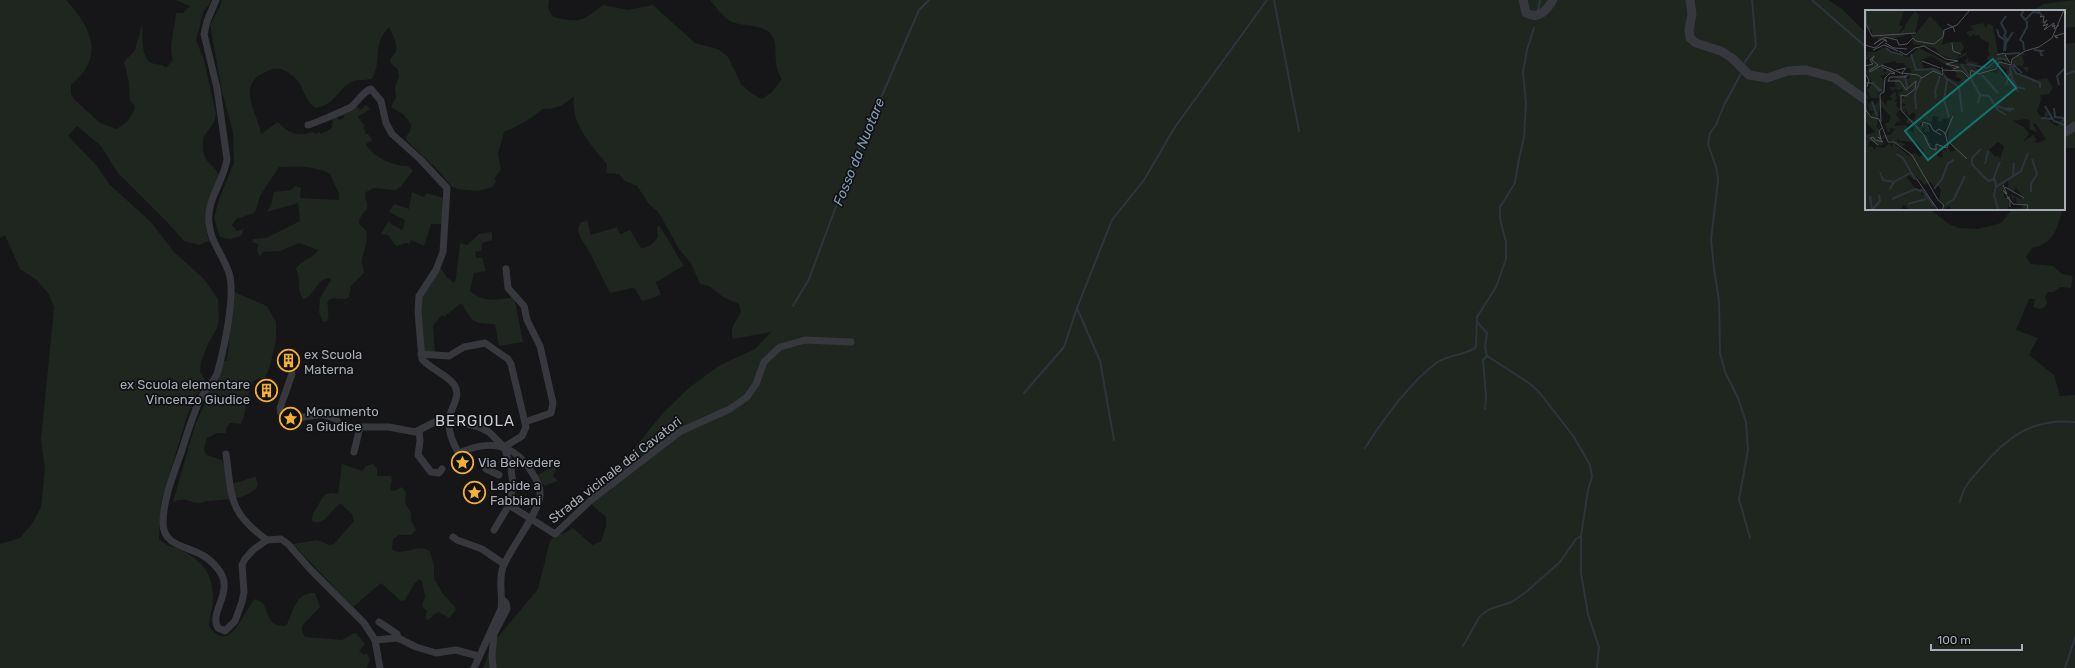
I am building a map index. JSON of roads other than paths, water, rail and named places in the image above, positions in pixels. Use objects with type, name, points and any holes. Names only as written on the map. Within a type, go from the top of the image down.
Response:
[{"type":"street","points":[[216,0],[207,21],[204,34],[218,88],[227,159],[226,169],[209,208],[208,222],[212,237],[231,282],[230,296],[218,373],[199,400],[173,477],[167,498],[163,524],[169,540],[203,555],[221,573],[224,584],[224,592],[215,619],[218,628],[225,631],[235,621],[244,592],[242,565],[245,559],[253,550],[267,540],[281,539],[288,544],[310,569],[364,622],[374,640],[380,668]]},
{"type":"street","points":[[1523,0],[1526,13],[1531,16],[1538,16],[1547,10],[1553,0]]},
{"type":"street","points":[[1690,0],[1692,14],[1689,30],[1690,38],[1696,43],[1721,51],[1732,58],[1749,75],[1767,78],[1788,71],[1806,70],[1835,78],[1865,99]]},
{"type":"street","points":[[308,125],[312,125],[332,114],[350,108],[369,89],[374,91],[384,107],[386,123],[392,134],[443,182],[447,192],[445,239],[441,259],[436,270],[419,296],[418,312],[421,354],[425,362],[455,386],[456,397],[449,420],[454,446],[466,468]]},
{"type":"street","points":[[2065,131],[2075,126]]},
{"type":"street","points":[[506,269],[508,288],[524,306],[527,320],[540,346],[553,403],[550,413],[525,422]]},
{"type":"street","name":"Strada vicinale dei Cavatori","points":[[529,519],[555,534],[591,500],[681,431],[730,409],[747,397],[756,384],[764,362],[780,347],[805,340],[851,342]]},
{"type":"street","points":[[421,354],[449,356],[464,347],[485,343],[510,362],[526,430],[522,436],[504,447],[478,446],[459,453]]},
{"type":"street","points":[[292,374],[280,408],[281,413],[285,416],[302,419],[322,415],[336,419],[341,426],[389,427],[414,432],[437,421],[449,420],[486,430],[504,447],[521,457],[538,483],[540,498],[504,564],[500,581],[502,599],[497,620],[478,656],[474,668]]},
{"type":"street","points":[[354,452],[360,427]]},
{"type":"street","points":[[419,430],[420,441],[418,455],[431,472],[439,472],[442,470]]},
{"type":"street","points":[[494,530],[509,505],[512,491],[512,472],[504,447]]},
{"type":"street","points":[[226,454],[230,492],[233,502],[244,520],[267,540]]},
{"type":"street","points":[[486,469],[499,475]]},
{"type":"street","points":[[509,505],[529,519]]},
{"type":"street","points":[[453,537],[456,540],[482,548],[504,564]]},
{"type":"street","points":[[493,668],[492,655],[494,634],[507,609],[506,603],[502,599]]},
{"type":"street","points":[[379,622],[397,634],[398,638]]},
{"type":"street","points":[[374,640],[398,638],[416,647],[436,653],[456,650],[478,656]]},
{"type":"waterway","name":"Fosso da Nuotare","points":[[793,306],[809,279],[848,174],[919,10],[929,0]]},
{"type":"waterway","points":[[1024,393],[1064,347],[1077,308],[1112,220],[1144,180],[1175,127],[1267,0]]},
{"type":"waterway","points":[[1274,0],[1299,131]]},
{"type":"waterway","points":[[1538,10],[1540,0]]},
{"type":"waterway","points":[[1743,65],[1756,46],[1752,0]]},
{"type":"waterway","points":[[1812,0],[1865,46]]},
{"type":"waterway","points":[[1365,448],[1397,402],[1416,381],[1441,360],[1467,352],[1476,347],[1477,317],[1496,287],[1506,259],[1506,242],[1500,219],[1500,207],[1515,183],[1524,138],[1526,103],[1523,72],[1527,50],[1534,28]]},
{"type":"waterway","points":[[2065,75],[2075,71]]},
{"type":"waterway","points":[[1742,72],[1724,105],[1716,125],[1710,133],[1708,144],[1717,170],[1718,181],[1711,239],[1719,301],[1720,353],[1725,372],[1738,398],[1746,422],[1748,450],[1739,499],[1750,538]]},
{"type":"waterway","points":[[1077,308],[1100,361],[1114,440]]},
{"type":"waterway","points":[[1477,322],[1487,333],[1485,347],[1487,356]]},
{"type":"waterway","points":[[1487,356],[1529,383],[1539,392],[1574,437],[1590,465],[1592,477],[1588,490],[1581,536],[1581,573],[1588,614],[1599,647],[1597,668]]},
{"type":"waterway","points":[[1485,409],[1486,396],[1483,360],[1487,356]]},
{"type":"waterway","points":[[1960,502],[1963,492],[1971,480],[1991,457],[2011,439],[2022,432],[2046,423],[2075,422]]},
{"type":"waterway","points":[[1463,646],[1480,616],[1490,609],[1512,602],[1526,592],[1560,562],[1576,539],[1581,536]]},
{"type":"waterway","points":[[2065,668],[2075,638]]},
{"type":"place","name":"ex Scuola Materna","points":[[288,361]]},
{"type":"place","name":"ex Scuola elementare Vincenzo Giudice","points":[[266,391]]},
{"type":"place","name":"Monumento a Giudice","points":[[290,418]]},
{"type":"place","name":"Via Belvedere","points":[[463,462]]},
{"type":"place","name":"Lapide a Fabbiani","points":[[474,492]]},
{"type":"district","name":"BERGIOLA","points":[[475,421]]}]
